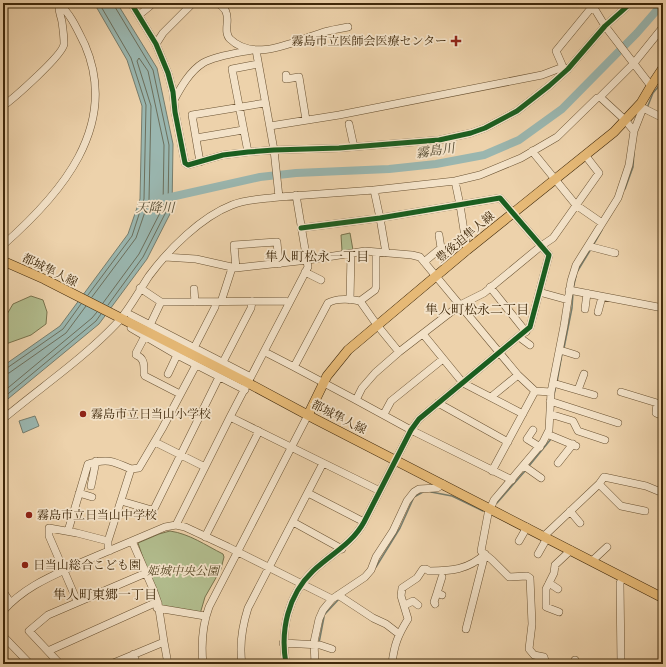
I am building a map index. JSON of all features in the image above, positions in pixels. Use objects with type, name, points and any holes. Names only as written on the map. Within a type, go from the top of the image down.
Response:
[{"type":"main road","name":"豊後迫隼人線","points":[[308,415],[328,376],[348,350],[626,120],[641,103],[663,68]]},
{"type":"main road","name":"都城隼人線","points":[[3,261],[38,276],[119,317],[663,598]]},
{"type":"street","points":[[131,3],[156,44],[171,82],[185,163],[189,165],[224,155],[248,152],[354,147],[440,140],[471,133],[485,128],[517,111],[549,86],[605,26],[631,3]]},
{"type":"street","points":[[156,44],[163,33],[190,6],[189,3]]},
{"type":"street","points":[[218,3],[226,6],[228,16],[227,34],[229,38],[237,44],[254,50]]},
{"type":"street","points":[[3,106],[29,84],[62,49],[64,39],[62,20],[58,12],[59,4],[84,43],[92,66],[96,86],[93,113],[84,144],[71,171],[44,206],[3,245]]},
{"type":"street","points":[[566,68],[556,51],[592,5],[605,26],[651,86]]},
{"type":"street","points":[[138,15],[150,6]]},
{"type":"street","points":[[174,100],[187,80],[203,63],[254,50],[277,47],[322,33],[348,27]]},
{"type":"street","points":[[3,419],[84,355],[101,339],[166,256],[193,230],[227,207],[242,202],[279,195],[374,190],[455,180],[480,175],[520,158],[558,137],[634,63],[663,27]]},
{"type":"street","points":[[254,50],[270,126],[279,195]]},
{"type":"street","points":[[248,152],[232,69],[258,64]]},
{"type":"street","points":[[270,126],[339,115],[542,75],[566,68]]},
{"type":"street","points":[[286,75],[286,79],[300,77],[306,120]]},
{"type":"street","points":[[600,97],[626,120],[634,131]]},
{"type":"street","points":[[200,162],[192,115],[265,103]]},
{"type":"street","points":[[546,664],[544,657],[534,655],[529,649],[532,624],[530,578],[527,576],[509,578],[481,551],[490,508],[494,500],[526,467],[550,435],[549,430],[552,415],[551,392],[556,383],[562,351],[568,300],[572,290],[571,281],[576,266],[591,246],[602,223],[618,198],[629,165],[634,131],[646,109],[663,118]]},
{"type":"street","points":[[349,124],[354,147]]},
{"type":"street","points":[[196,138],[244,130]]},
{"type":"street","points":[[532,151],[576,205],[602,223]]},
{"type":"street","points":[[356,400],[362,388],[375,373],[399,352],[460,304],[484,293],[541,246],[553,238],[599,173],[585,155]]},
{"type":"street","points":[[455,180],[467,250]]},
{"type":"street","points":[[374,190],[386,252]]},
{"type":"street","points":[[176,525],[308,267],[296,195]]},
{"type":"street","points":[[286,664],[283,643],[286,617],[292,600],[314,571],[342,549],[356,535],[411,430],[419,419],[526,332],[530,327],[549,255],[500,198],[380,218],[301,228]]},
{"type":"street","points":[[424,262],[441,248],[439,235]]},
{"type":"street","points":[[194,348],[234,268],[234,245],[277,242],[279,264]]},
{"type":"street","points":[[591,246],[615,253]]},
{"type":"street","points":[[166,256],[196,259],[234,268],[279,264],[365,252],[386,252],[420,257],[518,375],[535,391],[551,392]]},
{"type":"street","points":[[294,367],[328,302],[350,300],[360,301],[375,290],[376,252]]},
{"type":"street","points":[[350,300],[351,254]]},
{"type":"street","points":[[305,272],[321,280]]},
{"type":"street","points":[[140,288],[161,302],[285,301],[289,303]]},
{"type":"street","points":[[490,288],[526,332]]},
{"type":"street","points":[[194,289],[195,302]]},
{"type":"street","points":[[572,290],[663,308]]},
{"type":"street","points":[[539,292],[568,300]]},
{"type":"street","points":[[585,309],[587,293]]},
{"type":"street","points":[[598,312],[602,297]]},
{"type":"street","points":[[360,301],[399,352]]},
{"type":"street","points":[[150,325],[161,302]]},
{"type":"street","points":[[223,362],[251,308],[252,302]]},
{"type":"street","points":[[131,315],[223,362],[248,383]]},
{"type":"street","points":[[101,339],[104,341],[121,323],[219,377],[248,383]]},
{"type":"street","points":[[423,334],[463,383],[523,414]]},
{"type":"street","points":[[145,336],[136,353],[136,355],[141,357],[143,360],[145,376],[180,394]]},
{"type":"street","points":[[519,337],[530,344]]},
{"type":"street","points":[[562,351],[576,355]]},
{"type":"street","points":[[265,352],[384,414],[411,430],[512,480]]},
{"type":"street","points":[[168,374],[177,355]]},
{"type":"street","points":[[384,414],[391,401],[443,359]]},
{"type":"street","points":[[68,531],[88,464],[96,461],[112,460],[131,469],[139,468],[155,442],[196,365]]},
{"type":"street","points":[[578,390],[584,374]]},
{"type":"street","points":[[491,397],[518,375]]},
{"type":"street","points":[[121,501],[152,510],[154,509],[219,377]]},
{"type":"street","points":[[556,383],[594,395]]},
{"type":"street","points":[[492,471],[535,391]]},
{"type":"street","points":[[621,392],[657,403],[656,413],[663,416]]},
{"type":"street","points":[[552,402],[618,423]]},
{"type":"street","points":[[438,404],[508,442]]},
{"type":"street","points":[[203,664],[201,636],[205,616],[308,415]]},
{"type":"street","points":[[552,415],[573,421],[578,432],[605,440]]},
{"type":"street","points":[[230,417],[380,491]]},
{"type":"street","points":[[533,430],[525,441],[540,447]]},
{"type":"street","points":[[205,538],[259,431]]},
{"type":"street","points":[[550,435],[574,445],[558,463]]},
{"type":"street","points":[[155,442],[205,467]]},
{"type":"street","points":[[91,486],[96,461]]},
{"type":"street","points":[[242,664],[240,641],[244,619],[323,463]]},
{"type":"street","points":[[526,467],[540,478]]},
{"type":"street","points":[[109,551],[108,541],[131,469]]},
{"type":"street","points":[[538,554],[545,537],[606,476],[646,486],[663,493]]},
{"type":"street","points":[[314,664],[321,613],[338,597],[365,577],[371,570],[376,557],[393,531],[407,501],[414,492],[419,489],[437,488],[443,484]]},
{"type":"street","points":[[599,484],[621,506],[645,511]]},
{"type":"street","points":[[79,493],[92,497]]},
{"type":"street","points":[[308,493],[364,522]]},
{"type":"street","points":[[570,511],[580,523]]},
{"type":"street","points":[[293,522],[342,549]]},
{"type":"street","points":[[3,611],[10,602],[29,587],[165,527],[176,525],[185,527],[302,585],[338,597],[386,624],[399,634]]},
{"type":"street","points":[[519,542],[527,527]]},
{"type":"street","points":[[77,601],[49,536],[49,528],[108,541]]},
{"type":"street","points":[[132,541],[153,589],[158,606],[168,664]]},
{"type":"street","points":[[592,561],[607,547]]},
{"type":"street","points":[[559,612],[546,607],[546,589],[554,573],[555,565],[571,550]]},
{"type":"street","points":[[429,571],[463,568],[475,562],[485,554]]},
{"type":"street","points":[[466,629],[485,554]]},
{"type":"street","points":[[392,664],[394,646],[399,634],[408,620],[401,592],[402,588],[417,578],[423,569],[442,577],[440,594],[434,602],[435,604]]},
{"type":"street","points":[[60,664],[29,631],[48,615],[77,601],[146,573]]},
{"type":"street","points":[[621,664],[620,583],[623,577]]},
{"type":"street","points":[[549,583],[558,588]]},
{"type":"street","points":[[4,593],[10,602]]},
{"type":"street","points":[[405,605],[413,601],[418,605]]},
{"type":"street","points":[[48,651],[157,602],[158,606],[205,616]]},
{"type":"street","points":[[3,636],[30,664]]},
{"type":"street","points":[[111,664],[164,642]]},
{"type":"street","points":[[283,643],[317,645],[332,649]]},
{"type":"street","points":[[134,654],[136,664]]},
{"type":"green space","points":[[350,233],[353,250],[342,251],[341,235]]},
{"type":"green space","points":[[31,296],[43,300],[47,312],[46,324],[31,335],[3,345],[3,321],[13,304]]},
{"type":"green space","name":"姫城中央公園","points":[[170,531],[191,537],[223,554],[224,557],[221,569],[205,597],[200,614],[160,608],[138,543]]},
{"type":"water","name":"天降川","points":[[94,3],[117,3],[157,68],[173,144],[172,210],[147,259],[99,324],[3,403],[3,366],[60,326],[128,234],[140,199],[142,106],[127,60]]},
{"type":"water","points":[[35,416],[39,426],[23,433],[19,421]]},
{"type":"waterway","name":"霧島川","points":[[162,199],[260,177],[296,173],[389,169],[436,164],[484,155],[519,140],[562,109],[637,33],[663,3]]},
{"type":"waterway","points":[[647,108],[653,93],[663,81]]},
{"type":"waterway","points":[[625,189],[633,167],[634,152]]},
{"type":"waterway","points":[[594,244],[602,230]]},
{"type":"waterway","points":[[577,272],[591,249]]},
{"type":"waterway","points":[[573,289],[576,276]]},
{"type":"waterway","points":[[564,348],[572,308],[573,293]]},
{"type":"waterway","points":[[557,382],[562,354]]},
{"type":"waterway","points":[[554,395],[556,385]]},
{"type":"waterway","points":[[529,466],[551,439]]},
{"type":"waterway","points":[[497,503],[526,470]]},
{"type":"waterway","points":[[376,567],[400,528],[414,497],[423,492]]},
{"type":"waterway","points":[[431,492],[452,496],[483,511]]},
{"type":"waterway","points":[[325,614],[339,599]]},
{"type":"waterway","points":[[319,643],[324,617]]},
{"type":"cycle path","points":[[131,3],[156,44],[168,73],[173,92],[175,112],[185,163],[188,165],[223,155],[248,152],[339,148],[439,140],[471,133],[485,128],[517,111],[549,86],[568,69],[605,26],[631,3]]},
{"type":"cycle path","points":[[286,664],[284,651],[285,626],[292,602],[304,580],[354,537],[364,522],[411,430],[419,419],[530,327],[549,255],[500,198],[380,218],[301,228]]},
{"type":"place","name":"霧島市立医師会医療センター","points":[[456,41]]},
{"type":"place","name":"霧島市立日当山小学校","points":[[83,414]]},
{"type":"place","name":"霧島市立日当山中学校","points":[[29,515]]},
{"type":"place","name":"日当山総合こども園","points":[[25,565]]},
{"type":"district","name":"隼人町松永一丁目","points":[[317,256]]},
{"type":"district","name":"隼人町松永二丁目","points":[[477,309]]},
{"type":"district","name":"隼人町東郷一丁目","points":[[105,594]]}]
